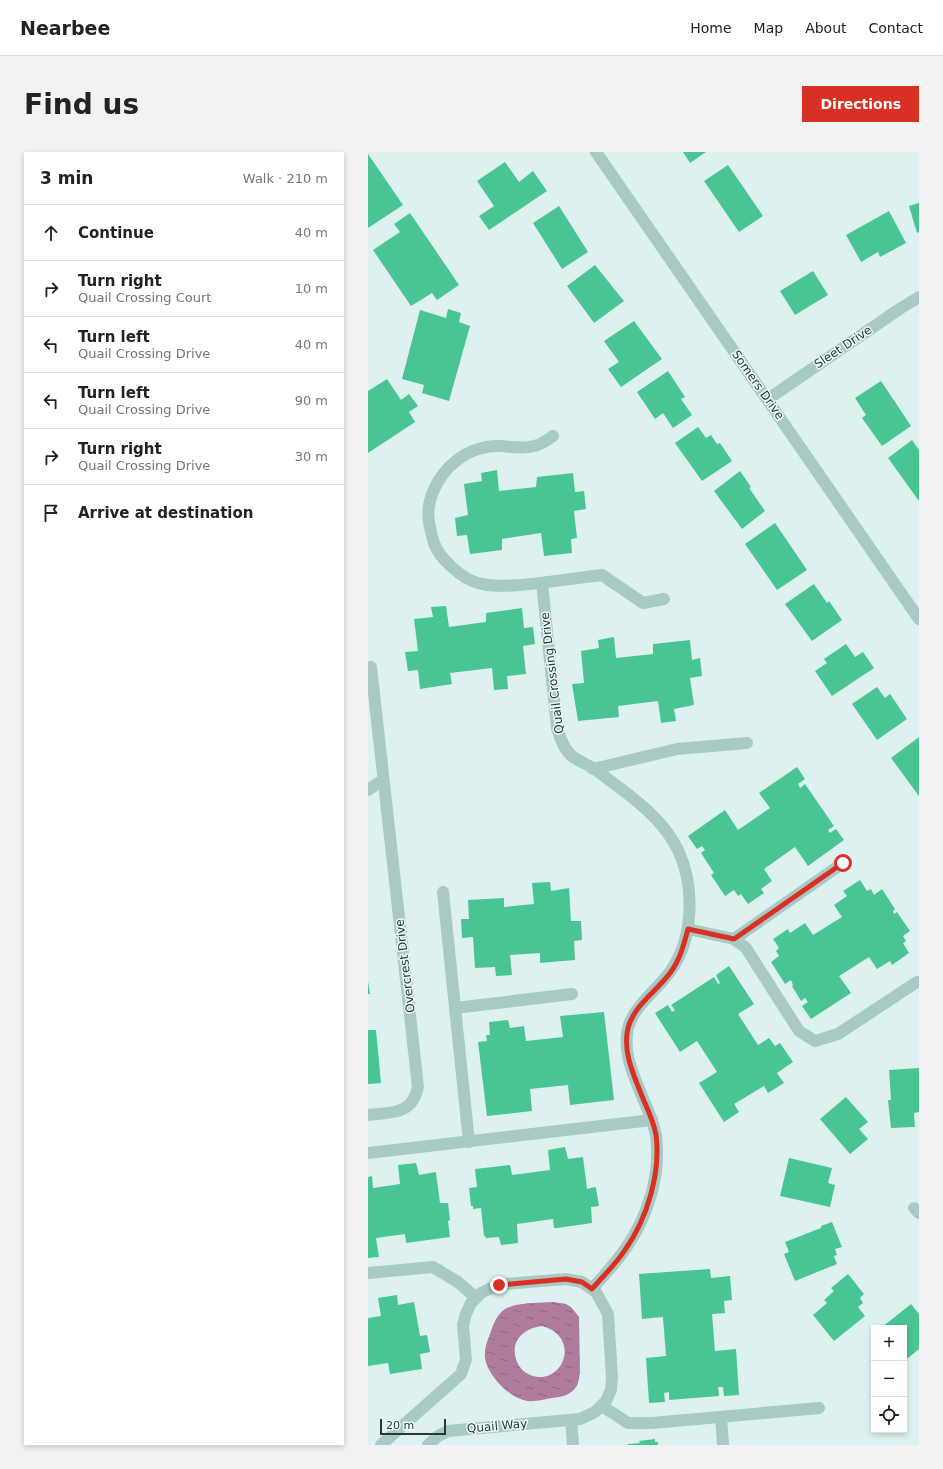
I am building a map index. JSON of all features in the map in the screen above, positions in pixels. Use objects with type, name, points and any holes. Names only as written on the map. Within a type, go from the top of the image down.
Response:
[{"type":"street","name":"Somers Drive","points":[[596,152],[919,619]]},
{"type":"street","name":"Sleet Drive","points":[[768,399],[919,297]]},
{"type":"street","points":[[553,436],[536,446],[523,448],[488,447],[474,451],[463,456],[449,467],[439,480],[431,496],[428,519],[434,543],[447,563],[459,573],[473,581],[486,585],[504,586],[542,583],[602,575],[643,603],[664,598]]},
{"type":"street","name":"Quail Crossing Drive","points":[[542,583],[557,728],[561,740],[569,754],[593,769],[650,812],[663,826],[678,850],[686,872],[688,885],[688,929],[683,948],[666,978],[636,1011],[628,1028],[626,1042],[629,1063],[652,1120],[656,1135],[656,1166],[652,1193],[643,1219],[626,1249],[592,1289]]},
{"type":"street","name":"Overcrest Drive","points":[[368,1115],[399,1112],[405,1109],[415,1098],[418,1087],[371,667]]},
{"type":"street","points":[[593,769],[677,749],[747,743]]},
{"type":"street","points":[[368,790],[383,780]]},
{"type":"street","points":[[734,939],[843,863]]},
{"type":"street","points":[[443,892],[469,1142]]},
{"type":"street","points":[[688,929],[734,939],[746,948],[799,1031],[815,1041],[838,1034],[918,982]]},
{"type":"street","points":[[455,1008],[572,994]]},
{"type":"street","points":[[368,1153],[652,1120]]},
{"type":"street","points":[[368,1273],[433,1267],[458,1282],[476,1298]]},
{"type":"street","points":[[381,1445],[455,1381],[461,1374],[466,1360],[463,1325],[466,1314],[476,1298],[486,1290],[499,1285],[560,1279],[582,1282],[596,1292],[606,1307],[609,1318],[612,1382],[609,1395],[602,1406],[588,1416],[571,1420],[573,1445]]},
{"type":"street","points":[[602,1406],[628,1423],[652,1423],[819,1408]]},
{"type":"street","points":[[721,1417],[723,1445]]},
{"type":"street","name":"Quail Way","points":[[428,1445],[442,1434],[455,1430],[571,1420]]},
{"type":"water","points":[[553,1302],[566,1304],[571,1307],[579,1317],[579,1380],[574,1390],[566,1395],[537,1401],[521,1399],[514,1396],[500,1385],[490,1372],[487,1365],[485,1349],[492,1327],[505,1309],[515,1305]],"holes":[[[542,1326],[555,1332],[562,1340],[565,1350],[563,1360],[559,1368],[551,1374],[541,1377],[530,1375],[525,1372],[518,1364],[515,1352],[515,1346],[520,1336],[530,1329]]]},
{"type":"building","points":[[683,152],[706,152],[690,163]]},
{"type":"building","points":[[368,154],[403,205],[368,228]]},
{"type":"building","points":[[505,162],[519,182],[533,171],[547,191],[489,230],[479,216],[494,206],[477,181]]},
{"type":"building","points":[[728,165],[763,216],[739,232],[704,181]]},
{"type":"building","points":[[919,203],[919,232],[917,233],[909,206]]},
{"type":"building","points":[[559,206],[588,252],[562,269],[533,223]]},
{"type":"building","points":[[889,211],[906,243],[880,257],[878,252],[861,262],[846,235]]},
{"type":"building","points":[[410,213],[459,285],[437,300],[432,293],[411,306],[373,250],[400,232],[394,224]]},
{"type":"building","points":[[595,265],[624,301],[594,323],[567,286]]},
{"type":"building","points":[[813,271],[828,295],[795,315],[780,291]]},
{"type":"building","points":[[448,309],[461,313],[459,322],[470,326],[449,401],[422,393],[424,385],[402,379],[420,310],[446,318]]},
{"type":"building","points":[[634,321],[662,359],[621,387],[608,369],[619,362],[604,341]]},
{"type":"building","points":[[668,371],[685,397],[681,399],[692,415],[673,428],[663,413],[655,419],[637,392]]},
{"type":"building","points":[[387,379],[401,400],[409,394],[418,406],[409,412],[415,422],[368,453],[368,391]]},
{"type":"building","points":[[881,381],[911,426],[882,446],[862,418],[866,415],[855,398]]},
{"type":"building","points":[[698,427],[706,438],[711,435],[717,444],[720,443],[732,461],[702,481],[675,443]]},
{"type":"building","points":[[912,440],[919,450],[919,501],[888,458]]},
{"type":"building","points":[[497,470],[499,491],[536,487],[537,477],[573,473],[575,492],[584,491],[586,509],[574,511],[577,538],[571,539],[572,553],[544,556],[541,533],[502,539],[502,550],[470,554],[467,535],[457,536],[455,518],[468,515],[464,484],[482,481],[481,473]]},
{"type":"building","points":[[740,471],[751,487],[749,488],[765,511],[742,529],[714,491]]},
{"type":"building","points":[[775,523],[807,570],[777,590],[745,544]]},
{"type":"building","points":[[814,584],[827,603],[829,601],[842,620],[812,641],[785,604]]},
{"type":"building","points":[[446,606],[449,627],[486,622],[486,613],[522,608],[524,628],[533,627],[535,644],[523,646],[526,674],[507,676],[508,689],[494,690],[492,668],[450,673],[452,684],[420,689],[418,670],[408,671],[405,652],[418,651],[414,619],[433,617],[431,607]]},
{"type":"building","points":[[614,637],[616,658],[653,654],[653,644],[690,640],[692,660],[700,658],[702,676],[690,678],[694,705],[674,709],[676,721],[661,723],[658,701],[618,706],[619,717],[578,721],[572,684],[584,683],[581,651],[599,648],[598,640]]},
{"type":"building","points":[[846,644],[855,657],[863,652],[874,668],[832,696],[815,671],[827,663],[824,659]]},
{"type":"building","points":[[877,687],[885,698],[890,694],[907,719],[877,740],[852,704]]},
{"type":"building","points":[[919,737],[919,796],[891,758]]},
{"type":"building","points":[[797,767],[805,779],[798,784],[800,788],[805,784],[834,826],[828,830],[830,833],[836,829],[844,840],[808,866],[795,847],[764,869],[772,881],[761,889],[764,893],[748,904],[741,894],[738,896],[734,890],[725,896],[711,875],[714,873],[701,853],[705,850],[702,846],[697,849],[688,836],[725,810],[738,830],[770,808],[759,793]]},
{"type":"building","points":[[860,880],[867,891],[871,889],[874,895],[882,889],[895,909],[893,911],[894,914],[897,912],[910,931],[903,936],[906,941],[903,943],[909,953],[892,965],[890,961],[877,969],[869,957],[839,976],[851,993],[811,1019],[802,1006],[808,1002],[805,998],[801,1001],[792,986],[791,980],[785,984],[771,962],[779,956],[776,951],[779,948],[773,939],[788,929],[790,933],[805,923],[813,935],[842,917],[834,905],[847,896],[843,891]]},
{"type":"building","points":[[550,882],[551,891],[569,888],[571,921],[581,921],[582,940],[574,941],[575,960],[540,963],[540,953],[510,955],[512,975],[496,976],[495,967],[475,968],[473,937],[462,938],[461,919],[469,919],[468,900],[504,898],[504,907],[534,904],[532,883]]},
{"type":"building","points":[[729,966],[754,1004],[738,1014],[758,1045],[769,1038],[775,1046],[780,1043],[793,1062],[777,1073],[784,1083],[768,1093],[764,1086],[734,1104],[739,1112],[724,1122],[699,1083],[717,1072],[697,1041],[680,1052],[655,1013],[668,1005],[672,1012],[675,1010],[671,1005],[714,977],[718,984],[720,983],[716,975]]},
{"type":"building","points":[[368,981],[370,994],[368,994]]},
{"type":"building","points":[[604,1012],[614,1100],[570,1105],[568,1085],[530,1089],[532,1111],[487,1116],[478,1042],[487,1041],[486,1035],[490,1035],[489,1022],[508,1020],[510,1028],[524,1026],[526,1041],[563,1037],[560,1016]]},
{"type":"building","points":[[368,1030],[376,1030],[381,1083],[368,1084]]},
{"type":"building","points":[[919,1068],[919,1112],[914,1113],[915,1127],[891,1128],[888,1100],[891,1100],[889,1070]]},
{"type":"building","points":[[846,1097],[868,1122],[859,1129],[868,1139],[850,1154],[820,1119]]},
{"type":"building","points":[[565,1147],[568,1159],[583,1157],[587,1189],[596,1188],[599,1206],[591,1207],[592,1223],[557,1228],[554,1228],[553,1219],[517,1224],[518,1243],[501,1245],[499,1237],[486,1238],[484,1236],[481,1208],[473,1209],[473,1206],[471,1206],[469,1188],[477,1187],[475,1169],[510,1165],[512,1175],[550,1170],[548,1150]]},
{"type":"building","points":[[789,1158],[832,1168],[828,1183],[835,1185],[830,1207],[780,1196]]},
{"type":"building","points":[[416,1163],[419,1175],[436,1173],[440,1203],[448,1203],[450,1237],[406,1243],[405,1234],[376,1238],[379,1257],[368,1258],[368,1177],[372,1176],[373,1188],[400,1184],[398,1165]]},
{"type":"building","points":[[832,1222],[842,1247],[835,1249],[837,1255],[834,1256],[837,1264],[795,1281],[784,1254],[789,1252],[785,1242],[821,1228],[821,1226]]},
{"type":"building","points":[[710,1269],[711,1278],[730,1276],[732,1300],[724,1301],[725,1313],[712,1314],[715,1351],[736,1349],[739,1395],[724,1396],[723,1387],[718,1387],[719,1396],[669,1400],[669,1392],[664,1393],[665,1402],[649,1403],[646,1358],[666,1356],[663,1317],[642,1319],[639,1274]]},
{"type":"building","points":[[848,1274],[864,1294],[860,1298],[863,1303],[858,1307],[865,1316],[834,1341],[813,1315],[827,1303],[824,1300],[834,1291],[831,1288]]},
{"type":"building","points":[[397,1295],[398,1305],[414,1302],[420,1336],[427,1335],[430,1352],[420,1354],[422,1369],[390,1374],[388,1363],[368,1366],[368,1318],[381,1316],[378,1298]]},
{"type":"building","points":[[911,1304],[919,1314],[919,1349],[907,1359],[907,1325],[885,1325]]},
{"type":"building","points":[[655,1439],[655,1442],[658,1442],[658,1445],[628,1445],[640,1443],[639,1441]]},
{"type":"route","points":[[499,1285],[566,1279],[582,1282],[592,1289],[615,1263],[632,1240],[643,1219],[652,1193],[656,1166],[656,1135],[652,1120],[629,1063],[626,1042],[628,1028],[636,1011],[670,972],[683,948],[688,929],[734,939],[843,863]]}]
